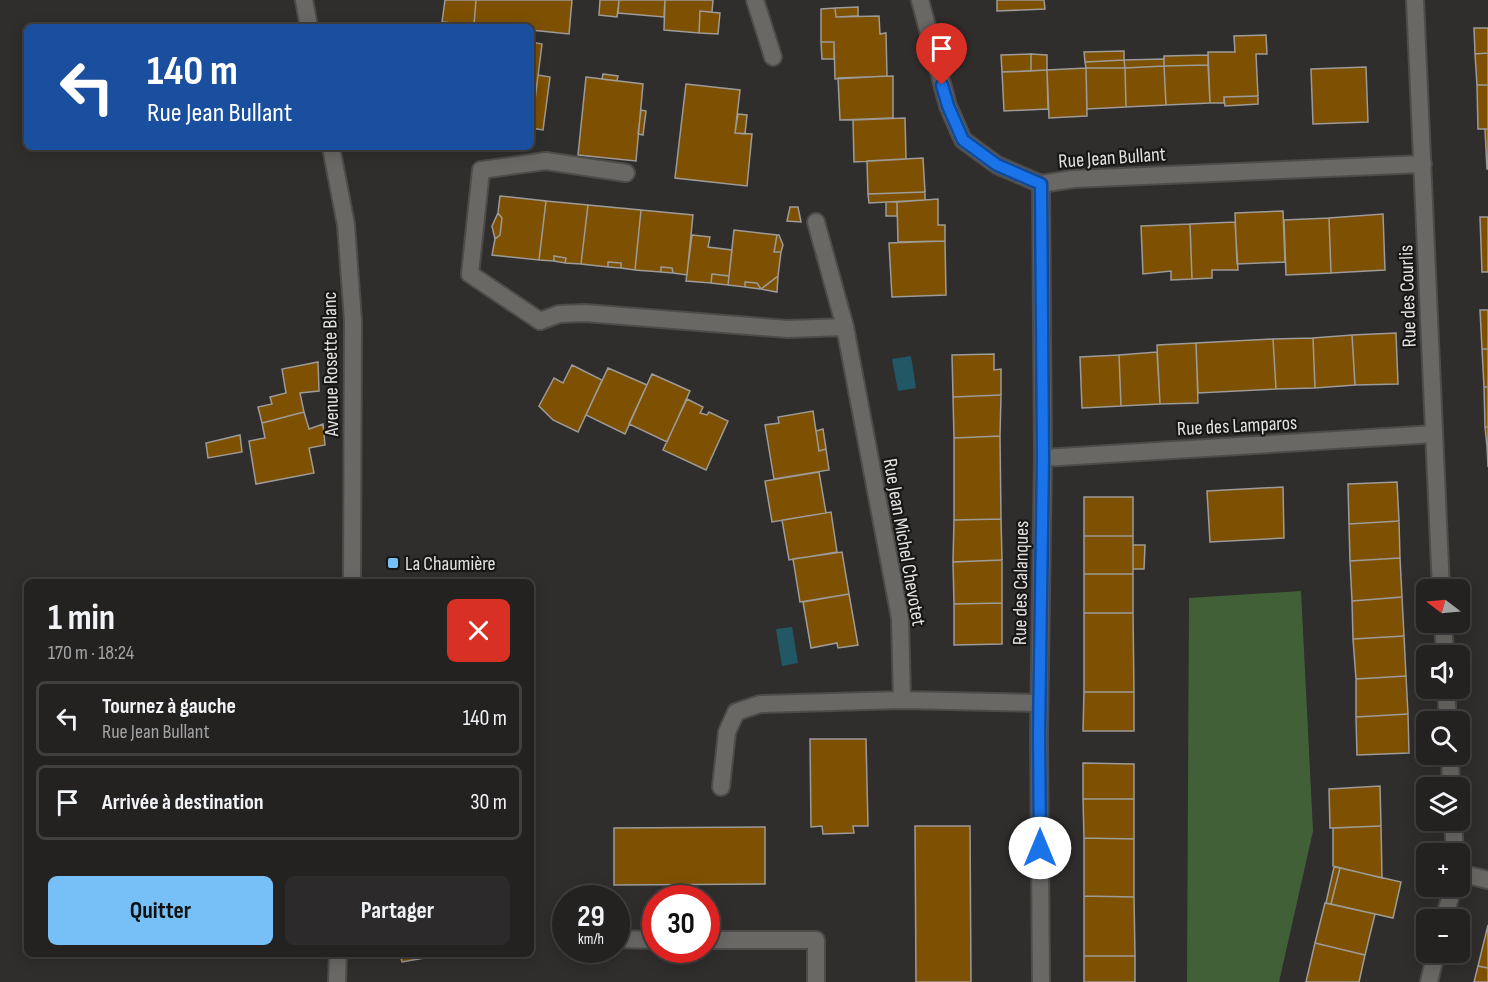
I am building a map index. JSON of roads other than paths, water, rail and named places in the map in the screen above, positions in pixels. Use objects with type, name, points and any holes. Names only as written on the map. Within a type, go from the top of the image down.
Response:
[{"type":"street","points":[[304,0],[308,24]]},
{"type":"street","points":[[755,0],[773,57]]},
{"type":"street","name":"Rue Jean Bullant","points":[[920,0],[948,106],[963,140],[997,165],[1041,184],[1073,179],[1423,164]]},
{"type":"street","name":"Rue des Courlis","points":[[1415,0],[1441,579]]},
{"type":"street","name":"Avenue Rosette Blanc","points":[[332,150],[346,225],[352,321],[352,579]]},
{"type":"street","points":[[626,172],[546,161],[481,170],[470,274],[540,321],[559,314],[585,313],[788,329],[845,327]]},
{"type":"street","name":"Rue des Calanques","points":[[1041,184],[1043,458],[1040,703],[1041,982]]},
{"type":"street","name":"Rue Jean Michel Chevotet","points":[[816,222],[845,327],[900,618],[902,700]]},
{"type":"street","name":"Rue des Lamparos","points":[[1043,458],[1434,434]]},
{"type":"street","points":[[722,786],[726,732],[736,712],[760,704],[902,700],[1040,703]]},
{"type":"street","points":[[1470,876],[1488,880]]},
{"type":"street","points":[[720,940],[816,940],[816,982]]},
{"type":"street","points":[[337,982],[338,957]]},
{"type":"street","points":[[1429,982],[1433,963]]},
{"type":"water","points":[[911,356],[916,388],[898,391],[892,359]]},
{"type":"water","points":[[792,627],[798,663],[782,666],[776,629]]},
{"type":"place","name":"La Chaumière","points":[[393,563]]}]
